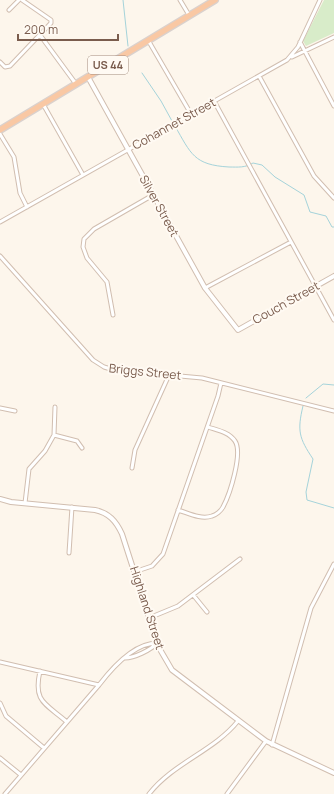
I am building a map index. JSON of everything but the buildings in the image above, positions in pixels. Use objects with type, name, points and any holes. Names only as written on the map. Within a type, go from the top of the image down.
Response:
[{"type":"highway","name":"US 44","points":[[0,130],[215,0]]},
{"type":"street","points":[[0,62],[5,67],[10,66],[51,24],[51,20],[20,0],[9,10]]},
{"type":"street","points":[[180,0],[189,15]]},
{"type":"street","name":"Cohannet Street","points":[[0,222],[287,60],[294,53],[320,0]]},
{"type":"street","points":[[40,35],[76,84]]},
{"type":"street","points":[[287,60],[304,50],[334,37]]},
{"type":"street","points":[[148,40],[191,114]]},
{"type":"street","points":[[300,42],[334,106]]},
{"type":"street","points":[[259,76],[314,176],[334,198]]},
{"type":"street","name":"Silver Street","points":[[88,77],[205,288],[238,330]]},
{"type":"street","points":[[214,102],[334,320]]},
{"type":"street","points":[[43,104],[83,175]]},
{"type":"street","points":[[0,134],[14,157],[20,193],[27,207]]},
{"type":"street","points":[[113,315],[107,282],[103,274],[87,258],[83,247],[84,239],[94,229],[153,195]]},
{"type":"street","points":[[205,288],[291,242]]},
{"type":"street","name":"Briggs Street","points":[[0,256],[96,363],[114,370],[202,378],[334,411]]},
{"type":"street","name":"Couch Street","points":[[238,330],[334,276]]},
{"type":"street","points":[[132,468],[135,450],[169,375]]},
{"type":"street","points":[[134,572],[152,566],[161,558],[208,427],[222,383]]},
{"type":"street","points":[[25,503],[29,469],[44,451],[54,435],[55,407]]},
{"type":"street","points":[[0,408],[15,411]]},
{"type":"street","points":[[178,510],[201,517],[211,516],[220,511],[227,498],[238,459],[238,447],[229,434],[208,427]]},
{"type":"street","points":[[54,435],[77,441],[82,448]]},
{"type":"street","name":"Highland Street","points":[[0,499],[100,511],[112,517],[122,534],[157,643],[164,658],[177,674],[272,745],[334,773]]},
{"type":"street","points":[[69,553],[72,507]]},
{"type":"street","points":[[149,618],[178,606],[194,596],[240,559]]},
{"type":"street","points":[[272,745],[312,608],[334,564]]},
{"type":"street","points":[[194,596],[207,612]]},
{"type":"street","points":[[5,794],[115,666],[125,658],[130,658],[149,649],[157,643]]},
{"type":"street","points":[[0,662],[99,685]]},
{"type":"street","points":[[40,671],[37,686],[38,695],[42,701],[67,722]]},
{"type":"street","points":[[0,703],[6,716],[44,748]]},
{"type":"street","points":[[149,794],[164,777],[226,734],[238,721]]},
{"type":"street","points":[[227,794],[266,741]]},
{"type":"street","points":[[0,758],[21,775]]},
{"type":"green space","points":[[324,0],[334,0],[334,33],[306,46],[303,41]]},
{"type":"waterway","points":[[123,0],[128,46]]},
{"type":"waterway","points":[[142,73],[161,101],[172,121]]},
{"type":"waterway","points":[[175,126],[190,151],[201,161],[217,166],[229,167],[238,167],[253,163],[262,165],[275,177],[304,195],[310,212],[326,216],[332,227],[334,227]]},
{"type":"waterway","points":[[306,398],[323,384],[334,385]]},
{"type":"waterway","points":[[303,406],[300,422],[300,434],[313,459],[306,492],[307,500],[334,508]]}]
